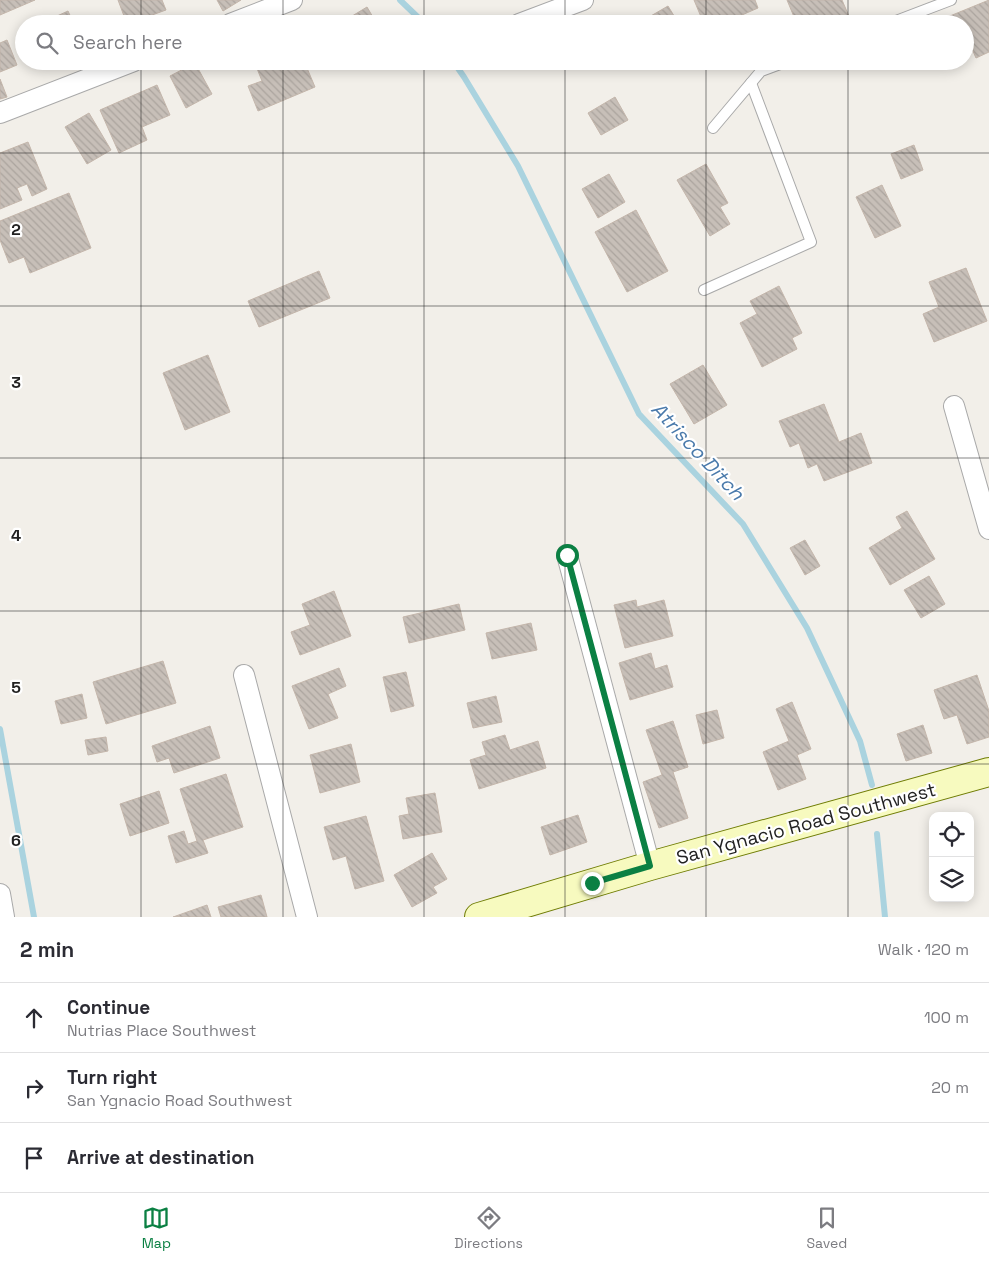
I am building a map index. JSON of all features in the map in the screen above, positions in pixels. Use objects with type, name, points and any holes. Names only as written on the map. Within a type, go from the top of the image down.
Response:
[{"type":"street","points":[[253,15],[292,0]]},
{"type":"street","points":[[543,15],[583,0]]},
{"type":"street","points":[[0,113],[111,70]]},
{"type":"street","points":[[954,406],[989,529]]},
{"type":"street","points":[[567,555],[650,866]]},
{"type":"street","points":[[244,675],[306,917]]},
{"type":"street","name":"San Ygnacio Road Southwest","points":[[479,917],[650,866],[989,772]]},
{"type":"street","points":[[0,894],[4,917]]},
{"type":"lane","points":[[912,15],[951,0]]},
{"type":"lane","points":[[713,128],[764,70]]},
{"type":"lane","points":[[704,290],[811,242],[751,84]]},
{"type":"building","points":[[0,0],[35,0],[0,15]]},
{"type":"building","points":[[118,0],[162,0],[166,10],[152,15],[124,15]]},
{"type":"building","points":[[217,0],[241,0],[223,11]]},
{"type":"building","points":[[694,0],[755,0],[758,8],[742,15],[700,15]]},
{"type":"building","points":[[787,0],[842,0],[848,15],[793,15]]},
{"type":"building","points":[[989,0],[989,52],[976,58],[974,53],[974,15],[952,15]]},
{"type":"building","points":[[668,6],[674,15],[652,15]]},
{"type":"building","points":[[367,7],[372,15],[354,15]]},
{"type":"building","points":[[68,11],[70,15],[59,15]]},
{"type":"building","points":[[7,40],[15,60],[15,66],[0,72],[0,43]]},
{"type":"building","points":[[182,70],[199,70],[212,94],[186,108],[170,76]]},
{"type":"building","points":[[258,70],[308,70],[315,87],[258,111],[248,86],[262,81]]},
{"type":"building","points":[[0,79],[7,97],[0,99]]},
{"type":"building","points":[[157,85],[170,115],[142,127],[147,140],[119,153],[100,110]]},
{"type":"building","points":[[615,97],[628,120],[601,135],[588,113]]},
{"type":"building","points":[[89,113],[111,150],[87,164],[65,127]]},
{"type":"building","points":[[28,142],[47,189],[32,196],[27,184],[17,188],[22,200],[0,209],[0,153]]},
{"type":"building","points":[[914,145],[923,170],[901,179],[891,154]]},
{"type":"building","points":[[706,164],[728,203],[720,207],[730,224],[710,236],[677,180]]},
{"type":"building","points":[[609,174],[625,202],[598,218],[582,189]]},
{"type":"building","points":[[882,185],[901,226],[875,238],[856,197]]},
{"type":"building","points":[[69,193],[91,248],[30,273],[24,257],[9,263],[0,240],[0,221]]},
{"type":"building","points":[[636,210],[668,271],[627,292],[595,232]]},
{"type":"building","points":[[966,268],[987,321],[934,342],[923,314],[939,307],[929,282]]},
{"type":"building","points":[[319,271],[330,298],[259,327],[248,301]]},
{"type":"building","points":[[779,286],[802,333],[792,338],[797,349],[762,367],[740,323],[757,314],[750,301]]},
{"type":"building","points":[[208,355],[230,412],[185,430],[163,373]]},
{"type":"building","points":[[703,365],[727,405],[694,424],[670,384]]},
{"type":"building","points":[[824,404],[839,442],[861,433],[872,463],[824,481],[817,464],[808,468],[799,443],[790,447],[779,421]]},
{"type":"building","points":[[907,511],[935,559],[890,585],[869,548],[902,528],[896,517]]},
{"type":"building","points":[[805,540],[820,566],[805,575],[790,548]]},
{"type":"building","points":[[929,576],[945,604],[921,618],[904,590]]},
{"type":"building","points":[[334,591],[351,636],[300,655],[291,632],[310,625],[302,604]]},
{"type":"building","points":[[636,600],[637,607],[664,600],[673,636],[625,648],[614,605]]},
{"type":"building","points":[[459,604],[465,630],[409,643],[403,617]]},
{"type":"building","points":[[531,623],[537,650],[492,659],[486,633]]},
{"type":"building","points":[[651,653],[655,669],[667,665],[673,687],[630,700],[619,663]]},
{"type":"building","points":[[163,661],[176,703],[106,724],[93,682]]},
{"type":"building","points":[[339,668],[346,686],[328,694],[338,718],[309,729],[292,686]]},
{"type":"building","points":[[406,672],[414,706],[391,712],[383,677]]},
{"type":"building","points":[[977,675],[989,711],[989,737],[967,744],[957,715],[944,719],[934,690]]},
{"type":"building","points":[[82,694],[87,718],[61,724],[55,701]]},
{"type":"building","points":[[496,696],[502,722],[473,728],[467,703]]},
{"type":"building","points":[[792,702],[811,749],[797,755],[806,779],[778,790],[763,752],[789,741],[776,709]]},
{"type":"building","points":[[717,710],[724,738],[703,744],[696,715]]},
{"type":"building","points":[[673,721],[688,767],[673,772],[688,818],[659,828],[643,782],[662,775],[646,730]]},
{"type":"building","points":[[923,725],[932,753],[906,761],[897,734]]},
{"type":"building","points":[[210,726],[220,758],[174,773],[169,758],[157,762],[152,746]]},
{"type":"building","points":[[505,735],[510,750],[538,741],[546,768],[479,789],[470,760],[486,755],[482,742]]},
{"type":"building","points":[[106,737],[108,751],[88,755],[85,740]]},
{"type":"building","points":[[351,744],[360,782],[320,793],[310,755]]},
{"type":"building","points":[[226,774],[243,827],[203,840],[208,853],[176,863],[168,836],[184,831],[188,844],[197,841],[180,789]]},
{"type":"building","points":[[159,791],[169,823],[130,836],[120,804]]},
{"type":"building","points":[[435,793],[442,832],[403,839],[399,816],[409,814],[406,798]]},
{"type":"building","points":[[578,815],[587,842],[550,855],[541,827]]},
{"type":"building","points":[[366,816],[384,881],[355,889],[346,856],[333,860],[324,827]]},
{"type":"building","points":[[432,853],[447,879],[433,887],[437,893],[412,907],[394,875]]},
{"type":"building","points":[[261,895],[267,917],[221,917],[218,907]]},
{"type":"building","points":[[207,905],[211,917],[173,917]]},
{"type":"waterway","name":"Atrisco Ditch","points":[[400,0],[416,15]]},
{"type":"waterway","name":"Atrisco Ditch","points":[[459,70],[518,166],[639,414],[743,524],[807,628],[860,741],[872,785]]},
{"type":"waterway","points":[[0,729],[34,917]]},
{"type":"waterway","name":"Atrisco Ditch","points":[[877,834],[885,917]]},
{"type":"route","points":[[567,555],[650,866],[592,883]]}]
